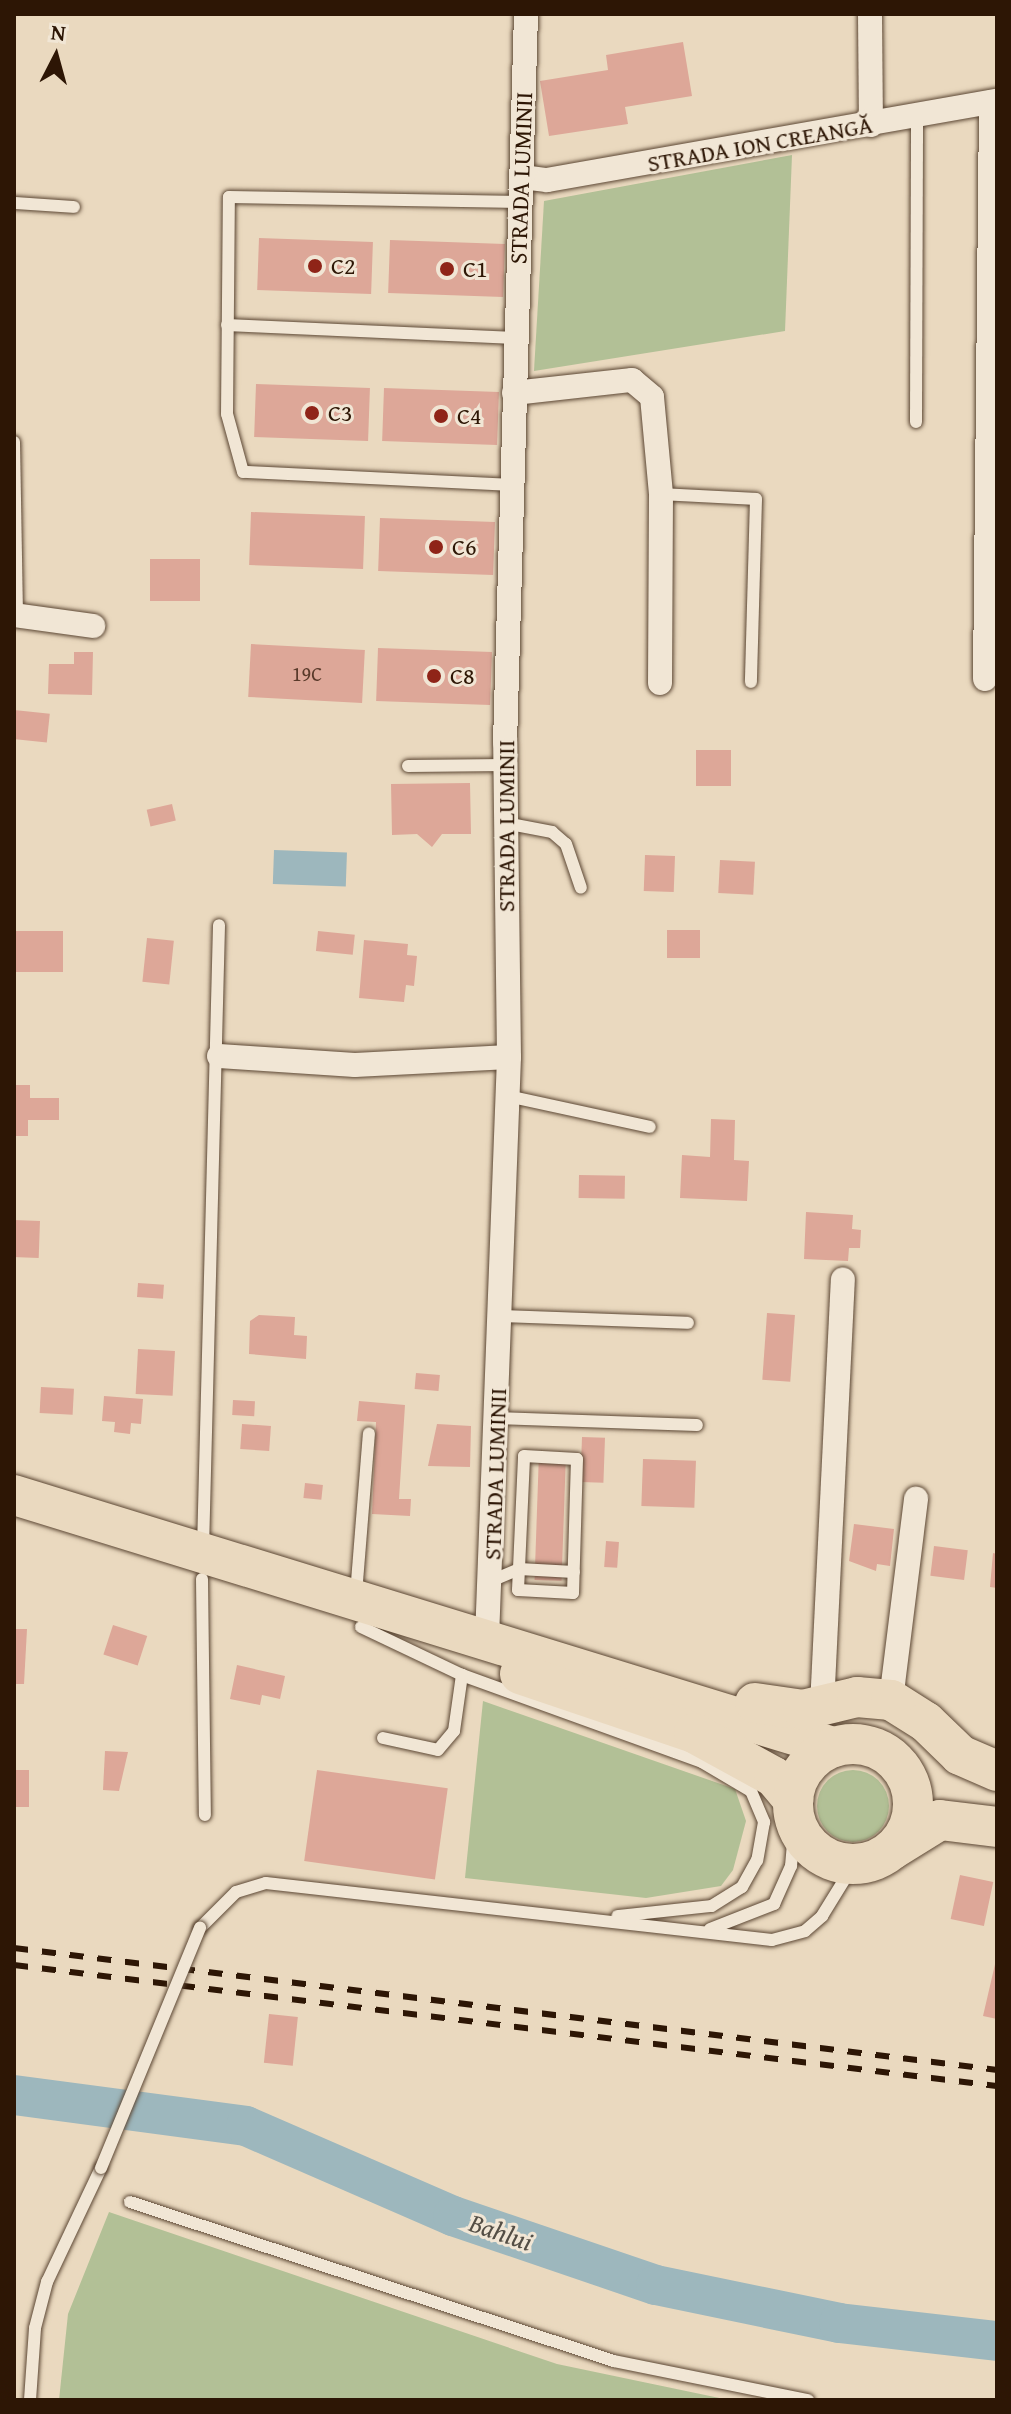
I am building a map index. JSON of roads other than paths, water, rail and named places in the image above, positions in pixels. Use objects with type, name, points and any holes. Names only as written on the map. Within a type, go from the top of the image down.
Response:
[{"type":"highway","points":[[14,1495],[203,1565],[358,1612],[694,1733],[774,1777],[817,1853],[854,1864],[893,1849],[940,1820],[997,1827]]},
{"type":"highway","points":[[14,1522],[203,1565]]},
{"type":"highway","points":[[358,1612],[487,1638],[608,1673],[833,1747],[878,1749],[901,1768],[997,1792]]},
{"type":"highway","points":[[608,1673],[779,1707],[822,1706],[857,1697],[891,1700],[926,1722],[960,1755],[997,1771]]},
{"type":"highway","points":[[794,1810],[802,1772],[833,1747]]},
{"type":"highway","points":[[893,1849],[913,1810],[901,1768]]},
{"type":"street","name":"STRADA LUMINII","points":[[487,1638],[509,1057],[505,765],[526,14]]},
{"type":"street","points":[[870,14],[871,125]]},
{"type":"street","name":"STRADA ION CREANGĂ","points":[[522,177],[547,180],[994,101]]},
{"type":"street","points":[[985,679],[993,475],[994,101]]},
{"type":"street","points":[[514,393],[632,380],[652,397],[661,494],[660,683]]},
{"type":"street","points":[[16,615],[93,626]]},
{"type":"street","points":[[219,1056],[355,1065],[509,1057]]},
{"type":"street","points":[[822,1706],[843,1280]]},
{"type":"street","points":[[891,1700],[916,1499]]},
{"type":"lane","points":[[916,422],[917,115]]},
{"type":"lane","points":[[512,485],[243,472],[227,414],[229,197],[521,202]]},
{"type":"lane","points":[[14,203],[74,207]]},
{"type":"lane","points":[[227,325],[515,338]]},
{"type":"lane","points":[[14,442],[16,615]]},
{"type":"lane","points":[[661,494],[756,499],[751,682]]},
{"type":"lane","points":[[408,766],[505,765]]},
{"type":"lane","points":[[505,823],[552,832],[566,844],[581,888]]},
{"type":"lane","points":[[205,1815],[203,1565],[219,1056],[219,925]]},
{"type":"lane","points":[[507,1096],[650,1127]]},
{"type":"lane","points":[[501,1316],[688,1323]]},
{"type":"lane","points":[[496,1418],[697,1425]]},
{"type":"lane","points":[[369,1434],[358,1612],[462,1675],[702,1762],[751,1791],[764,1822],[757,1860],[742,1887],[711,1906],[591,1919]]},
{"type":"lane","points":[[524,1456],[577,1459],[573,1593],[518,1590],[519,1569],[524,1456]]},
{"type":"lane","points":[[491,1581],[519,1569],[574,1572]]},
{"type":"lane","points":[[383,1738],[438,1750],[454,1731],[462,1675]]},
{"type":"lane","points":[[707,1930],[774,1904],[791,1866],[794,1810]]},
{"type":"lane","points":[[30,2400],[35,2328],[47,2282],[101,2168],[200,1928],[236,1892],[266,1883],[707,1930],[772,1940],[805,1931],[822,1916],[854,1864]]},
{"type":"lane","points":[[130,2202],[538,2338],[765,2395],[808,2400]]},
{"type":"water","points":[[274,850],[347,853],[346,887],[273,884]]},
{"type":"waterway","name":"Bahlui","points":[[14,2095],[246,2126],[453,2216],[656,2285],[839,2323],[997,2341]]},
{"type":"railway","points":[[14,1948],[997,2070]]},
{"type":"railway","points":[[14,1965],[997,2086]]},
{"type":"place","name":"C2","points":[[315,266]]},
{"type":"place","name":"C1","points":[[447,269]]},
{"type":"place","name":"C3","points":[[312,413]]},
{"type":"place","name":"C4","points":[[441,416]]},
{"type":"place","name":"C6","points":[[436,547]]},
{"type":"place","name":"C8","points":[[434,676]]}]
